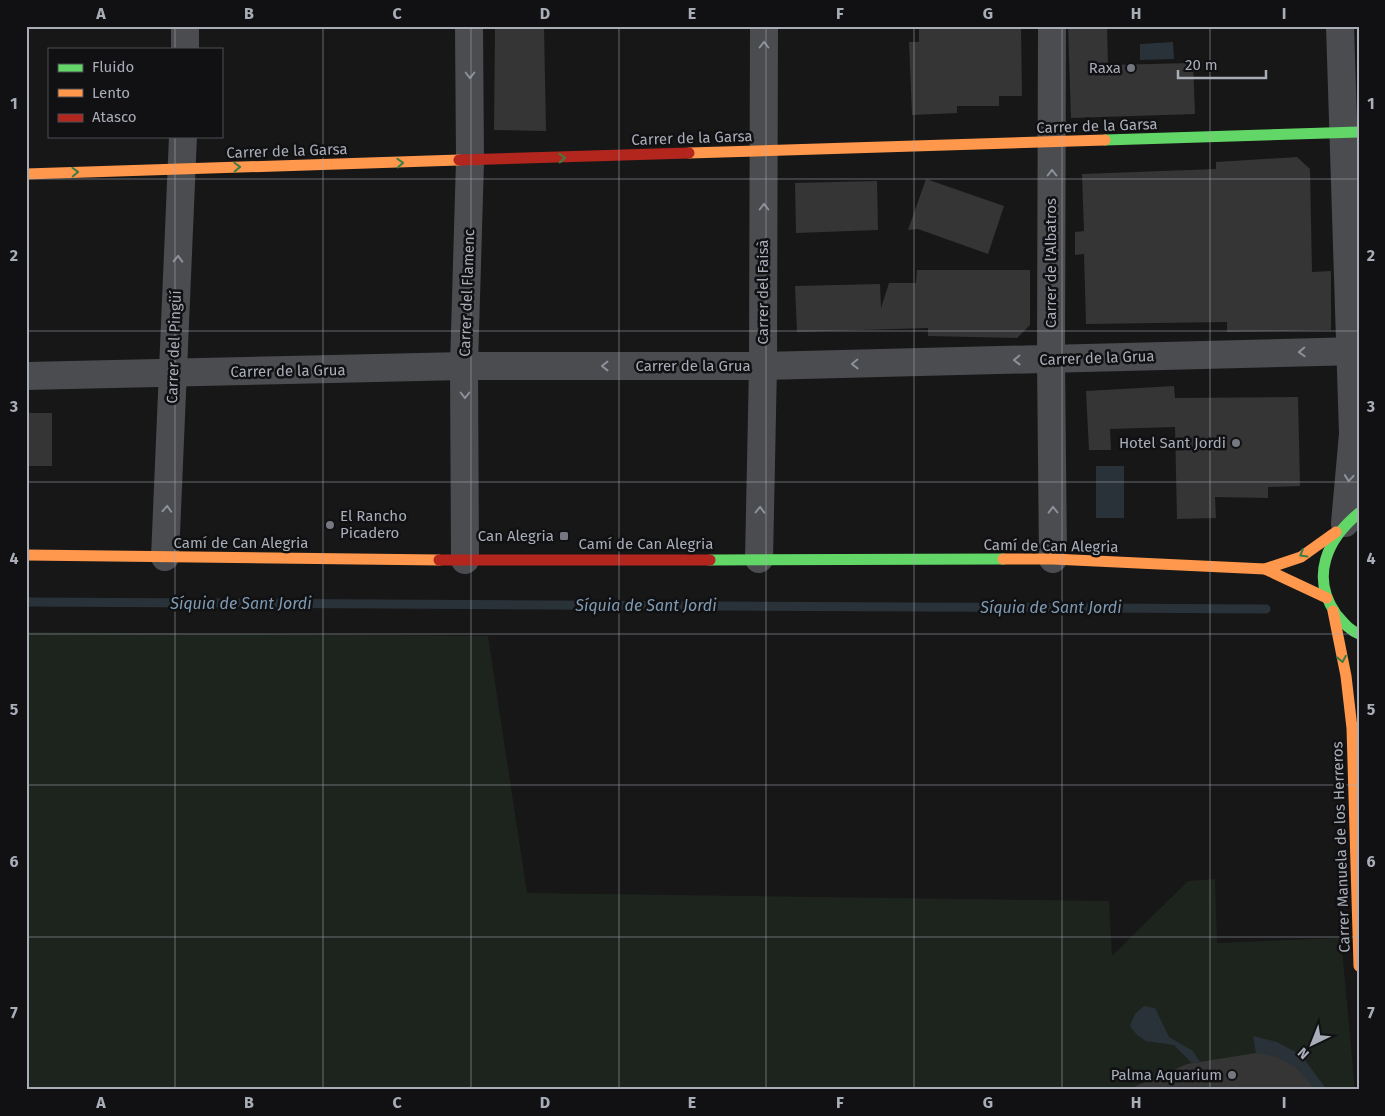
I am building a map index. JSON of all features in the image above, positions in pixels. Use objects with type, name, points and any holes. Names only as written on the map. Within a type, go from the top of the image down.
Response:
[{"type":"street","points":[[185,26],[185,48]]},
{"type":"street","name":"Carrer del Flamenc","points":[[465,560],[464,366],[470,161],[469,26]]},
{"type":"street","name":"Carrer del Faisà","points":[[759,558],[763,366],[764,26]]},
{"type":"street","name":"Carrer de l'Albatros","points":[[1052,26],[1051,360],[1053,559]]},
{"type":"street","points":[[1340,26],[1351,132],[1356,438],[1347,522],[1329,545],[1324,563],[1327,598],[1333,611],[1352,632],[1359,634]]},
{"type":"street","name":"Carrer de la Garsa","points":[[26,174],[1351,132]]},
{"type":"street","name":"Carrer del Pingüí","points":[[165,557],[183,138]]},
{"type":"street","name":"Carrer de la Grua","points":[[26,376],[464,366],[763,366],[1355,351]]},
{"type":"street","points":[[1265,569],[1301,557],[1347,522]]},
{"type":"street","name":"Camí de Can Alegria","points":[[26,555],[465,560],[1053,559],[1265,569]]},
{"type":"street","points":[[1265,569],[1327,598]]},
{"type":"street","name":"Carrer Manuela de los Herreros","points":[[1333,611],[1346,676],[1352,728],[1359,966]]},
{"type":"street","points":[[1352,728],[1359,717]]},
{"type":"shaded area","points":[[1173,42],[1174,59],[1140,60],[1140,44]]},
{"type":"shaded area","points":[[1096,466],[1124,466],[1124,518],[1096,518]]},
{"type":"shaded area","points":[[26,632],[488,636],[527,893],[1109,901],[1112,956],[1188,881],[1215,879],[1217,943],[1341,938],[1355,1090],[26,1090]]},
{"type":"shaded area","points":[[1144,1006],[1155,1008],[1169,1037],[1193,1051],[1200,1062],[1192,1063],[1174,1045],[1146,1041],[1137,1035],[1130,1026],[1135,1014]]},
{"type":"shaded area","points":[[1253,1036],[1277,1042],[1301,1055],[1324,1086],[1324,1090],[1314,1090],[1297,1068],[1256,1053]]},
{"type":"building","points":[[495,26],[544,26],[546,131],[494,130]]},
{"type":"building","points":[[919,26],[1021,26],[1022,96],[999,96],[999,106],[957,106],[957,113],[912,115],[909,42],[919,42]]},
{"type":"building","points":[[1068,26],[1107,26],[1108,65],[1193,63],[1195,114],[1071,118]]},
{"type":"building","points":[[1297,157],[1310,169],[1312,272],[1331,271],[1331,330],[1227,332],[1227,322],[1086,324],[1084,254],[1075,255],[1075,232],[1084,231],[1082,174],[1216,169],[1216,162]]},
{"type":"building","points":[[926,179],[1004,206],[988,254],[918,229],[908,230]]},
{"type":"building","points":[[877,181],[878,230],[796,233],[795,183]]},
{"type":"building","points":[[917,270],[1030,270],[1030,325],[1017,338],[928,336],[928,328],[797,332],[795,286],[880,284],[881,308],[889,283],[916,283]]},
{"type":"building","points":[[1174,386],[1175,398],[1298,397],[1300,486],[1268,487],[1268,498],[1215,497],[1216,518],[1177,519],[1175,427],[1110,429],[1111,450],[1089,450],[1086,391]]},
{"type":"building","points":[[26,413],[52,413],[52,466],[26,466]]},
{"type":"building","name":"Palma Aquarium","points":[[1256,1053],[1277,1057],[1297,1068],[1315,1090],[1127,1090],[1187,1064]]},
{"type":"waterway","name":"Síquia de Sant Jordi","points":[[26,602],[1266,609]]},
{"type":"traffic: fast","points":[[1105,140],[1359,132]]},
{"type":"traffic: fast","points":[[1359,513],[1338,535],[1326,559],[1323,573],[1328,600],[1336,614],[1349,628],[1359,634]]},
{"type":"traffic: fast","points":[[710,560],[1003,559]]},
{"type":"traffic: slow","points":[[689,153],[1105,140]]},
{"type":"traffic: slow","points":[[26,174],[459,160]]},
{"type":"traffic: slow","points":[[1265,569],[1301,557],[1336,532]]},
{"type":"traffic: slow","points":[[26,555],[439,560]]},
{"type":"traffic: slow","points":[[1003,559],[1053,559],[1265,569],[1327,598]]},
{"type":"traffic: slow","points":[[1333,611],[1346,676],[1352,728],[1359,966]]},
{"type":"traffic: jam","points":[[459,160],[689,153]]},
{"type":"traffic: jam","points":[[439,560],[710,560]]},
{"type":"place","name":"Raxa","points":[[1131,68]]},
{"type":"place","name":"Hotel Sant Jordi","points":[[1236,443]]},
{"type":"place","name":"El Rancho Picadero","points":[[330,525]]},
{"type":"place","name":"Can Alegria","points":[[564,536]]},
{"type":"place","name":"Palma Aquarium","points":[[1232,1075]]}]
